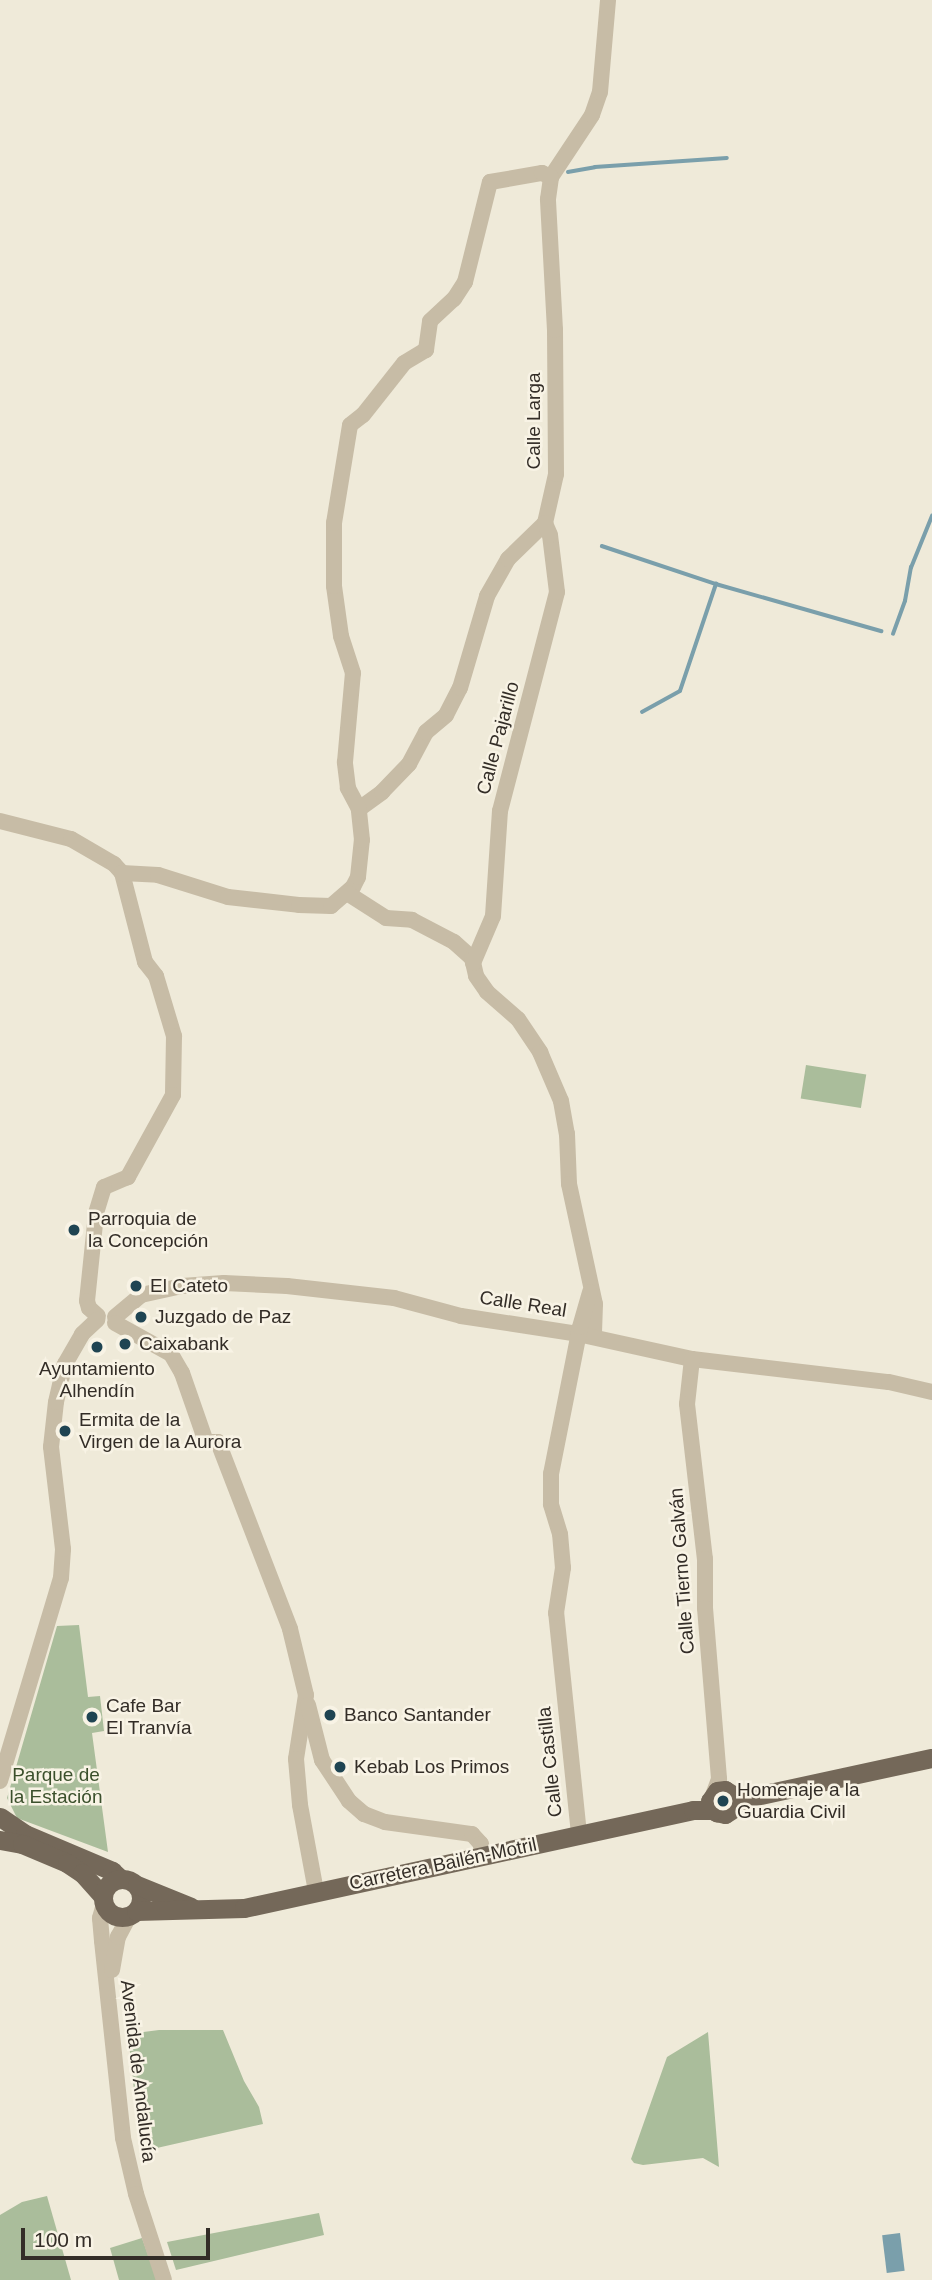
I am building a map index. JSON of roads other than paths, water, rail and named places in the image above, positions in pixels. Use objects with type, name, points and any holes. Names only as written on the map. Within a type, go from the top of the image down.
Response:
[{"type":"main road","name":"Carretera Bailén-Motril","points":[[133,1913],[192,1907],[244,1908],[693,1810],[725,1796],[932,1758]]},
{"type":"main road","name":"Carretera Bailén-Motril","points":[[0,1817],[25,1834],[112,1871],[129,1882],[192,1907]]},
{"type":"main road","points":[[0,1840],[22,1844],[67,1863],[82,1873],[114,1915],[133,1913],[142,1899],[129,1882],[109,1884],[104,1900]]},
{"type":"street","points":[[122,873],[158,875],[228,897],[331,906],[347,893],[358,877],[362,840],[359,809],[348,788],[345,762],[353,673],[341,636],[334,586],[334,523],[350,425],[363,415],[404,363],[426,350],[430,321],[454,299],[465,282],[490,182],[542,173],[551,177],[592,115],[600,92],[608,0]]},
{"type":"street","name":"Calle Larga","points":[[545,523],[556,474],[555,330],[548,223],[551,177]]},
{"type":"street","points":[[359,809],[382,792],[409,764],[426,732],[446,715],[460,688],[487,596],[508,559],[545,523]]},
{"type":"street","name":"Calle Pajarillo","points":[[473,963],[493,916],[500,811],[522,737],[557,592],[550,534],[545,523]]},
{"type":"street","points":[[0,821],[71,839],[114,864],[122,873],[145,962],[156,976],[174,1036],[176,1062],[173,1095],[128,1177],[104,1187],[96,1214],[87,1301],[89,1308],[106,1321],[171,1354],[182,1373],[206,1442],[219,1442],[290,1629],[322,1760],[337,1787],[364,1814],[402,1825],[472,1834],[481,1844],[482,1855]]},
{"type":"street","name":"Calle Castilla","points":[[347,893],[386,918],[417,923],[454,942],[472,958],[476,976],[487,992],[518,1019],[540,1052],[558,1093],[567,1134],[569,1184],[576,1227],[590,1271],[590,1292],[595,1304],[551,1474],[551,1504],[560,1534],[562,1568],[556,1613],[579,1834]]},
{"type":"street","name":"Calle Real","points":[[0,1782],[61,1578],[63,1549],[51,1447],[56,1402],[65,1364],[82,1334],[106,1321],[141,1295],[189,1284],[223,1283],[287,1286],[394,1298],[461,1316],[586,1336],[692,1359],[889,1382],[932,1392]]},
{"type":"street","name":"Calle Tierno Galván","points":[[692,1359],[687,1404],[705,1559],[705,1608],[725,1796]]},
{"type":"street","points":[[306,1695],[296,1759],[300,1805],[316,1891]]},
{"type":"street","name":"Avenida de Andalucía","points":[[104,1900],[100,1918],[122,2138],[136,2194],[164,2280]]},
{"type":"street","name":"Avenida de Andalucía","points":[[133,1913],[115,1945],[112,1978],[129,2137],[142,2191],[172,2280]]},
{"type":"water","points":[[900,2233],[905,2271],[887,2273],[882,2235]]},
{"type":"waterway","points":[[568,172],[595,167],[727,158]]},
{"type":"waterway","points":[[893,634],[905,601],[911,568],[932,516]]},
{"type":"waterway","points":[[602,546],[716,584],[881,631]]},
{"type":"waterway","points":[[642,712],[680,691],[716,584]]},
{"type":"place","name":"Parroquia de la Concepción","points":[[74,1230]]},
{"type":"place","name":"El Cateto","points":[[136,1286]]},
{"type":"place","name":"Juzgado de Paz","points":[[141,1317]]},
{"type":"place","name":"Caixabank","points":[[125,1344]]},
{"type":"place","name":"Ayuntamiento Alhendín","points":[[97,1347]]},
{"type":"place","name":"Ermita de la Virgen de la Aurora","points":[[65,1431]]},
{"type":"place","name":"Banco Santander","points":[[330,1715]]},
{"type":"place","name":"Cafe Bar El Tranvía","points":[[92,1717]]},
{"type":"place","name":"Kebab Los Primos","points":[[340,1767]]},
{"type":"place","name":"Homenaje a la Guardia Civil","points":[[723,1801]]},
{"type":"park label","name":"Parque de la Estación","points":[[56,1786]]}]
